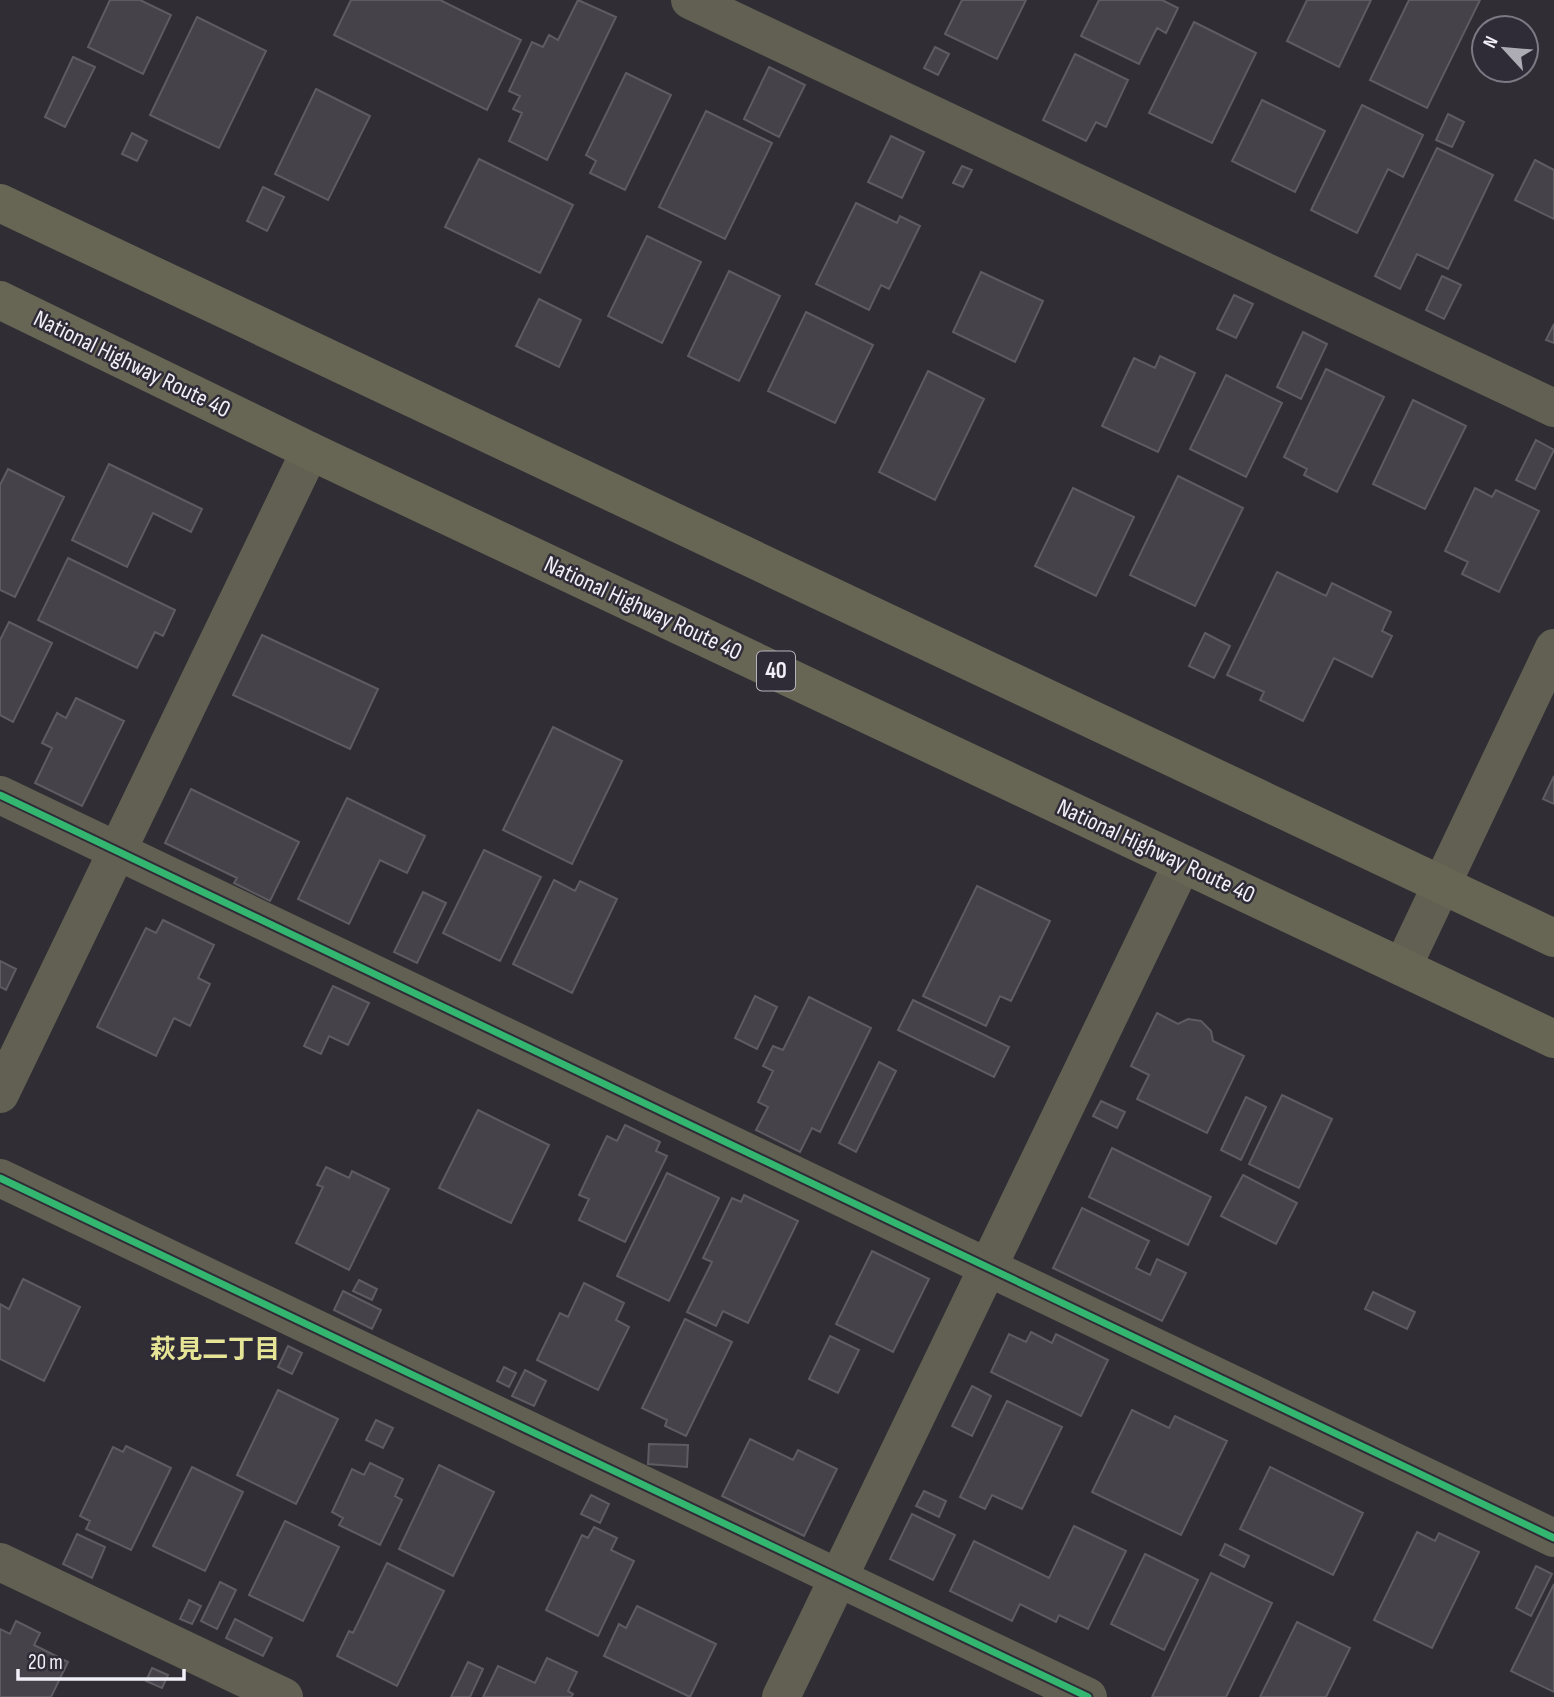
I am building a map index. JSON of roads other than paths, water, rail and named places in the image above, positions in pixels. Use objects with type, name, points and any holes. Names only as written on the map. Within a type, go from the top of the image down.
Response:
[{"type":"highway","points":[[0,203],[1554,937]]},
{"type":"highway","name":"National Highway Route 40","points":[[0,300],[310,451],[1554,1038]]},
{"type":"street","points":[[691,0],[1554,408]]},
{"type":"street","points":[[0,1094],[115,849],[310,451]]},
{"type":"street","points":[[1403,966],[1554,648]]},
{"type":"street","points":[[0,795],[1554,1538]]},
{"type":"street","points":[[781,1697],[1182,863]]},
{"type":"street","points":[[0,1178],[1088,1697]]},
{"type":"street","points":[[0,1562],[284,1697]]},
{"type":"district","name":"萩見二丁目","points":[[215,1350]]}]
